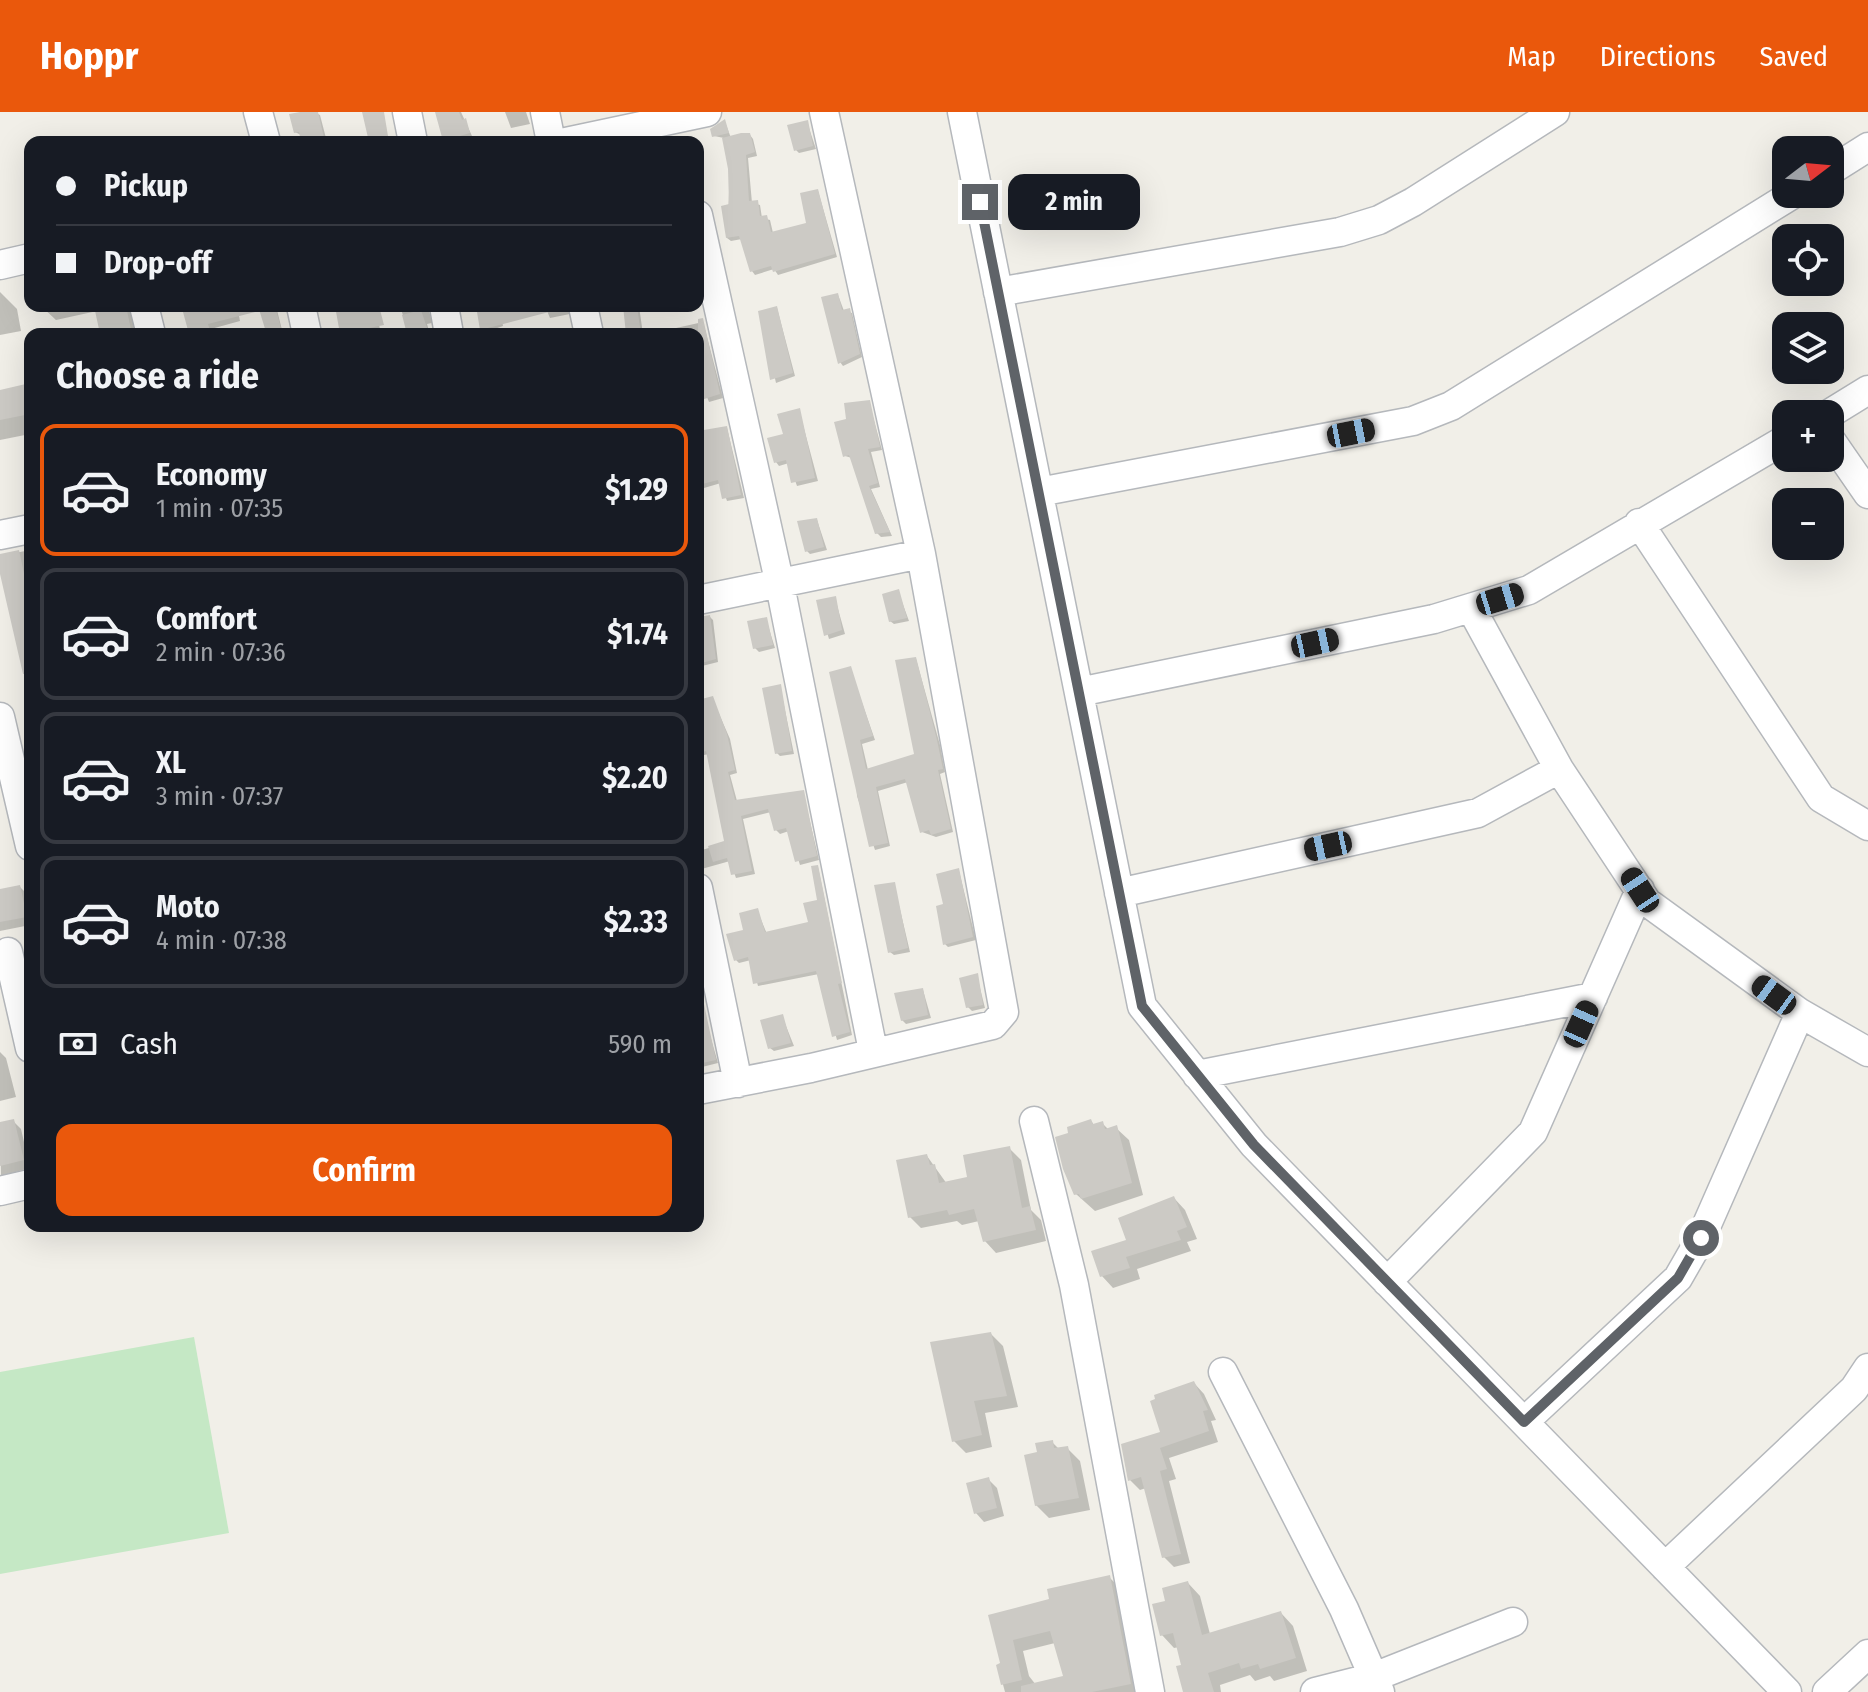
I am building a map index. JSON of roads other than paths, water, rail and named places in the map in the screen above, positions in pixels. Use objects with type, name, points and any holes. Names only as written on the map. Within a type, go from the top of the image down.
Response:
[{"type":"street","points":[[258,112],[264,136]]},
{"type":"street","points":[[407,112],[412,136]]},
{"type":"street","points":[[545,112],[550,136]]},
{"type":"street","points":[[603,136],[678,124],[707,112]]},
{"type":"street","points":[[704,1089],[993,1025],[1004,1012],[921,554],[824,112]]},
{"type":"street","points":[[962,112],[1142,1006],[1254,1145],[1787,1692]]},
{"type":"street","points":[[998,292],[1340,232],[1379,220],[1555,112]]},
{"type":"street","points":[[1844,162],[1868,147]]},
{"type":"street","points":[[1039,492],[1413,421],[1451,406],[1772,207]]},
{"type":"street","points":[[704,242],[780,585],[873,1051]]},
{"type":"street","points":[[0,265],[24,259]]},
{"type":"street","points":[[1844,405],[1868,390]]},
{"type":"street","points":[[1079,692],[1434,619],[1529,590],[1772,447]]},
{"type":"street","points":[[1844,459],[1868,494]]},
{"type":"street","points":[[1639,523],[1821,798],[1868,826]]},
{"type":"street","points":[[0,535],[24,530]]},
{"type":"street","points":[[704,599],[921,554]]},
{"type":"street","points":[[1471,608],[1559,769],[1647,902],[1800,1013],[1868,1052]]},
{"type":"street","points":[[0,717],[24,820]]},
{"type":"street","points":[[1119,893],[1478,813],[1559,769]]},
{"type":"street","points":[[1387,1282],[1533,1132],[1640,890]]},
{"type":"street","points":[[704,917],[738,1083]]},
{"type":"street","points":[[13,951],[24,1014]]},
{"type":"street","points":[[1197,1075],[1593,997]]},
{"type":"street","points":[[1524,1422],[1678,1278],[1701,1238],[1800,1013]]},
{"type":"street","points":[[1034,1121],[1074,1285],[1150,1692]]},
{"type":"street","points":[[0,1191],[24,1185]]},
{"type":"street","points":[[1665,1567],[1854,1389],[1868,1368]]},
{"type":"street","points":[[1223,1372],[1344,1609],[1377,1684]]},
{"type":"street","points":[[1315,1692],[1377,1684],[1513,1622]]},
{"type":"street","points":[[1827,1692],[1868,1654]]}]
